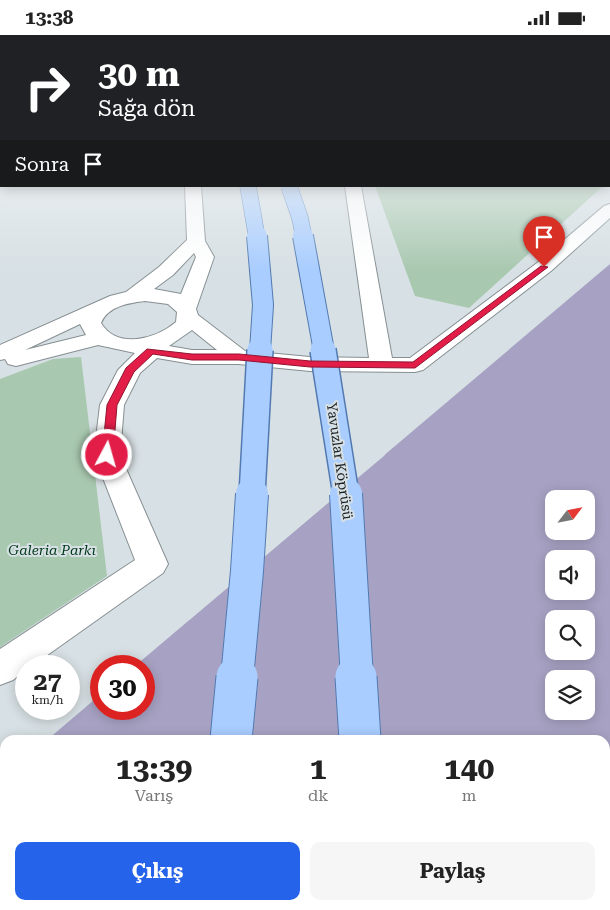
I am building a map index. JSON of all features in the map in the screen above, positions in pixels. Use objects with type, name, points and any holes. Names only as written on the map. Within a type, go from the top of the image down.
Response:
[{"type":"main road","points":[[231,735],[247,571],[264,305],[256,227],[249,189]]},
{"type":"main road","name":"Yavuzlar Köprüsü","points":[[290,189],[300,218],[346,487],[360,735]]},
{"type":"street","points":[[0,669],[152,564],[107,455],[112,405],[130,371],[147,345],[176,333],[185,325],[187,312],[205,257],[196,241],[193,189]]},
{"type":"street","points":[[353,189],[382,365]]},
{"type":"street","points":[[104,306],[94,314],[90,323],[93,331],[100,338],[113,343],[147,345],[192,357],[239,357],[310,364],[415,365],[544,267],[610,209]]},
{"type":"street","points":[[133,296],[166,271],[196,241]]},
{"type":"street","points":[[0,353],[117,299],[133,296],[165,297],[178,301],[187,312],[239,357]]},
{"type":"street","points":[[0,364],[100,338]]},
{"type":"green space","points":[[376,189],[600,189],[469,308],[415,296]]},
{"type":"green space","name":"Galeria Parkı","points":[[81,357],[107,576],[0,647],[0,379],[53,359]]},
{"type":"shaded area","points":[[610,264],[610,735],[53,735],[70,720],[80,720],[80,712],[90,703],[90,720],[155,720],[155,655],[148,655]]},
{"type":"pier","points":[[384,452],[385,455],[188,621],[189,618]]},
{"type":"route","points":[[107,455],[112,405],[130,371],[150,351],[192,357],[239,357],[310,364],[415,365],[544,267]]}]
